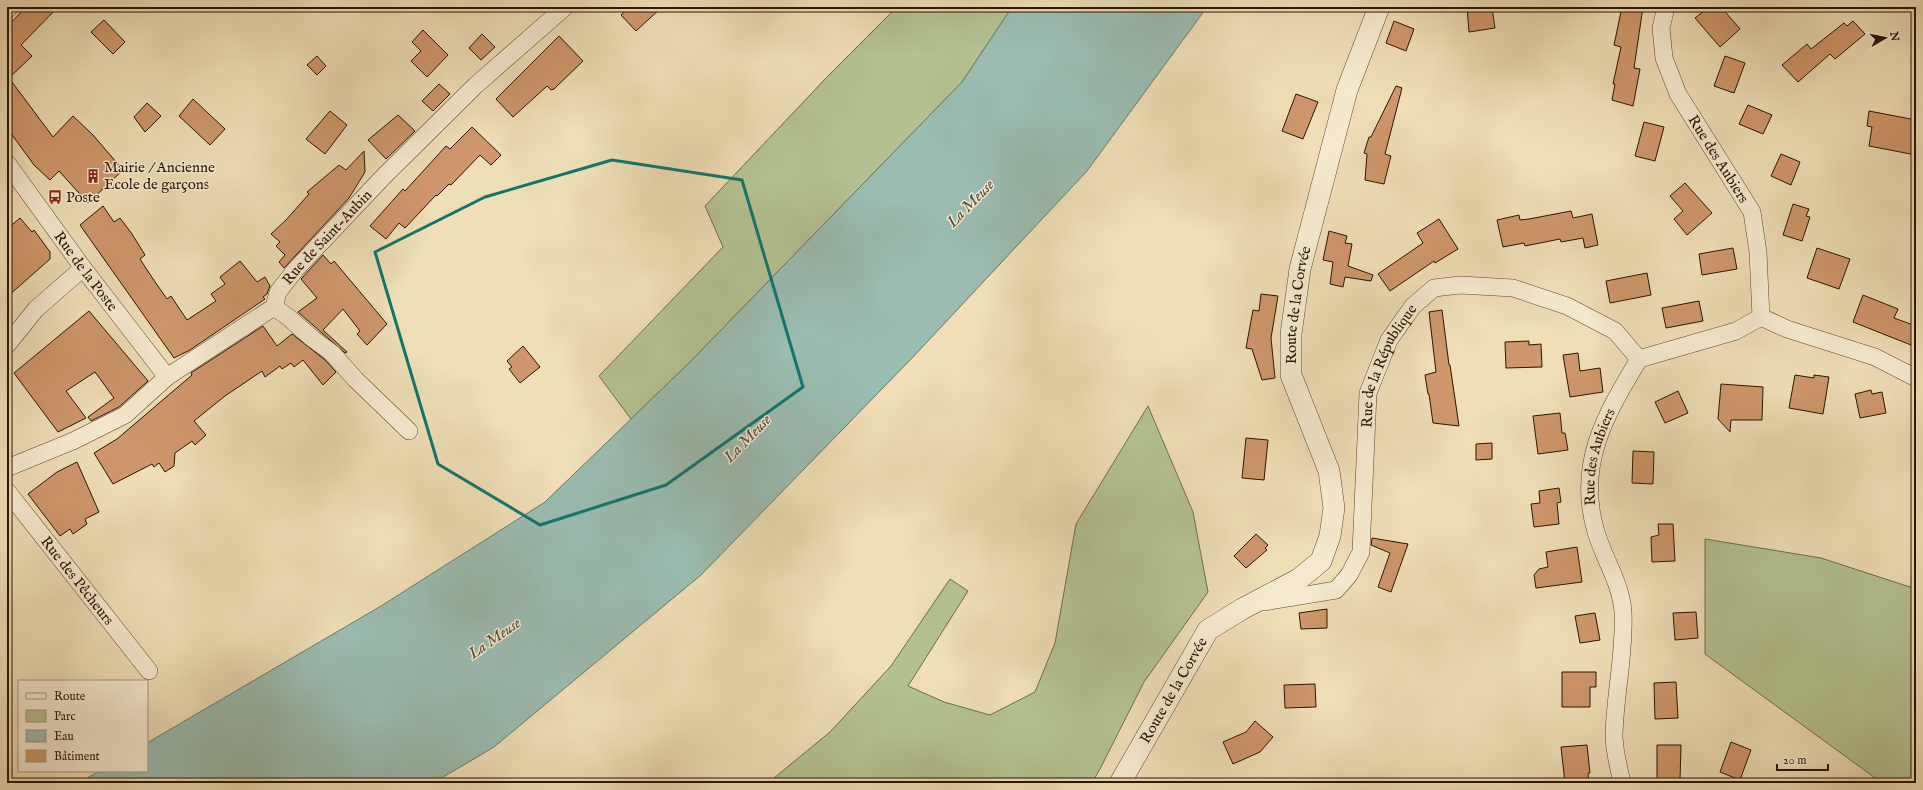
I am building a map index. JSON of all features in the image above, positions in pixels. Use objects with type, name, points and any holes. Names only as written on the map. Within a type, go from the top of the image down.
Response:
[{"type":"street","points":[[7,10],[10,7]]},
{"type":"street","name":"Rue de Saint-Aubin","points":[[274,307],[278,292],[296,269],[385,175],[476,85],[565,7]]},
{"type":"street","name":"Route de la Corvée","points":[[1120,783],[1208,630],[1299,579],[1321,562],[1330,536],[1334,508],[1329,471],[1291,375],[1291,334],[1300,269],[1347,90],[1379,7]]},
{"type":"street","name":"Rue des Aubiers","points":[[1666,7],[1661,28],[1664,58],[1678,94],[1752,212],[1758,252],[1761,317]]},
{"type":"street","name":"Rue de la Poste","points":[[7,163],[83,268],[166,377]]},
{"type":"street","points":[[7,345],[36,309],[83,268]]},
{"type":"street","name":"Rue de la République","points":[[1252,604],[1336,590],[1352,569],[1361,552],[1368,394],[1389,340],[1413,306],[1434,288],[1460,285],[1513,288],[1567,306],[1615,331],[1639,359]]},
{"type":"street","points":[[7,468],[73,441],[125,415],[166,377],[226,340],[274,307],[332,353],[355,379],[409,431]]},
{"type":"street","points":[[1639,359],[1736,330],[1761,317],[1787,329],[1875,357],[1916,378]]},
{"type":"street","name":"Rue des Aubiers","points":[[1622,783],[1614,736],[1622,652],[1623,611],[1618,584],[1596,532],[1588,490],[1595,444],[1615,400],[1639,359]]},
{"type":"street","name":"Rue des Pêcheurs","points":[[7,491],[149,671]]},
{"type":"highlighted area","points":[[612,160],[742,180],[803,387],[666,485],[540,525],[438,464],[375,252],[485,197]]},
{"type":"green space","points":[[897,7],[1012,7],[962,82],[689,363],[631,419],[599,376],[723,247],[705,206],[827,77]]},
{"type":"green space","points":[[1148,406],[1193,512],[1208,592],[1144,682],[1092,783],[768,783],[830,732],[891,666],[950,579],[968,591],[908,686],[944,702],[990,715],[1035,692],[1055,643],[1076,524]]},
{"type":"green space","points":[[1705,539],[1821,558],[1916,589],[1916,783],[1882,783],[1705,654]]},
{"type":"water","name":"La Meuse","points":[[1012,7],[1207,7],[1087,171],[913,357],[701,575],[494,747],[433,783],[79,783],[97,772],[148,772],[148,742],[381,606],[545,502],[689,363],[962,82]]},
{"type":"building","points":[[26,7],[58,7],[21,45],[32,56],[9,78],[53,137],[73,116],[93,135],[123,170],[88,203],[59,171],[50,180],[34,165],[7,128],[7,27]]},
{"type":"building","points":[[630,7],[662,7],[636,31],[621,15]]},
{"type":"building","points":[[1467,7],[1492,7],[1495,28],[1469,32]]},
{"type":"building","points":[[1622,7],[1643,7],[1634,68],[1640,69],[1633,106],[1612,100],[1615,84],[1613,84],[1621,47],[1614,45]]},
{"type":"building","points":[[1709,7],[1721,7],[1740,29],[1720,47],[1695,18]]},
{"type":"building","points":[[104,20],[125,42],[113,54],[91,32]]},
{"type":"building","points":[[1394,21],[1414,29],[1406,51],[1386,43]]},
{"type":"building","points":[[1853,21],[1865,34],[1835,59],[1830,54],[1798,82],[1782,65],[1807,44],[1811,49],[1844,23],[1847,26]]},
{"type":"building","points":[[423,30],[448,55],[427,77],[411,61],[421,51],[412,42]]},
{"type":"building","points":[[482,34],[495,47],[481,60],[469,48]]},
{"type":"building","points":[[559,36],[583,61],[554,89],[551,90],[547,86],[513,117],[496,99]]},
{"type":"building","points":[[317,56],[326,66],[317,75],[307,65]]},
{"type":"building","points":[[1725,56],[1745,63],[1734,93],[1714,86]]},
{"type":"building","points":[[439,84],[450,94],[433,111],[422,101]]},
{"type":"building","points":[[1396,86],[1402,88],[1385,154],[1391,156],[1384,184],[1365,180],[1367,154],[1364,153],[1369,137],[1371,137]]},
{"type":"building","points":[[1296,94],[1318,102],[1303,139],[1282,131]]},
{"type":"building","points":[[193,99],[225,129],[210,145],[179,116]]},
{"type":"building","points":[[147,103],[161,116],[145,132],[134,117]]},
{"type":"building","points":[[1748,105],[1772,115],[1763,134],[1739,124]]},
{"type":"building","points":[[330,111],[347,125],[325,154],[306,139]]},
{"type":"building","points":[[1869,111],[1916,120],[1916,155],[1869,146],[1872,127],[1867,126]]},
{"type":"building","points":[[398,115],[415,131],[386,159],[368,140]]},
{"type":"building","points":[[1644,122],[1664,127],[1655,161],[1635,156]]},
{"type":"building","points":[[472,127],[501,155],[491,165],[480,155],[451,185],[449,184],[437,196],[436,195],[405,228],[399,223],[386,239],[370,226],[403,189],[405,191],[446,146],[450,149]]},
{"type":"building","points":[[364,151],[365,172],[349,198],[284,268],[279,262],[285,255],[276,246],[280,242],[271,234],[286,220],[309,194],[307,192],[339,165],[346,170]]},
{"type":"building","points":[[1781,154],[1800,162],[1791,185],[1771,176]]},
{"type":"building","points":[[1685,183],[1712,213],[1687,235],[1674,219],[1683,211],[1670,196]]},
{"type":"building","points":[[1793,204],[1809,209],[1806,216],[1810,217],[1802,241],[1783,235]]},
{"type":"building","points":[[103,206],[114,222],[120,218],[132,234],[145,255],[140,259],[167,299],[171,296],[187,320],[216,301],[211,294],[225,284],[220,277],[240,261],[257,282],[265,277],[270,286],[267,294],[263,297],[265,299],[190,350],[174,358],[80,225]]},
{"type":"building","points":[[1571,211],[1573,218],[1592,214],[1598,245],[1585,248],[1583,238],[1561,242],[1560,239],[1525,246],[1524,243],[1503,247],[1497,220],[1519,215],[1520,220],[1529,219]]},
{"type":"building","points":[[20,218],[32,232],[34,230],[50,252],[50,259],[7,297],[7,229]]},
{"type":"building","points":[[1439,219],[1458,249],[1435,263],[1434,261],[1390,291],[1378,274],[1423,243],[1417,233]]},
{"type":"building","points":[[1329,231],[1347,236],[1345,243],[1352,244],[1348,266],[1373,275],[1371,281],[1345,277],[1343,287],[1330,284],[1333,262],[1323,260]]},
{"type":"building","points":[[1733,248],[1737,269],[1702,275],[1699,254]]},
{"type":"building","points":[[1817,248],[1850,259],[1839,289],[1807,278]]},
{"type":"building","points":[[323,255],[331,264],[334,261],[387,324],[367,345],[357,334],[360,331],[343,309],[323,330],[347,352],[345,353],[298,312],[317,298],[301,279]]},
{"type":"building","points":[[1647,273],[1651,295],[1610,303],[1606,281]]},
{"type":"building","points":[[1261,294],[1278,296],[1271,338],[1275,378],[1262,380],[1252,349],[1246,348],[1253,310],[1259,311]]},
{"type":"building","points":[[1863,295],[1898,309],[1894,318],[1916,326],[1916,347],[1853,322]]},
{"type":"building","points":[[1699,301],[1703,321],[1666,328],[1662,308]]},
{"type":"building","points":[[1442,310],[1459,426],[1433,423],[1425,375],[1436,372],[1429,312]]},
{"type":"building","points":[[89,311],[148,381],[119,407],[91,421],[88,417],[114,398],[95,372],[66,391],[86,418],[58,432],[14,373]]},
{"type":"building","points":[[263,326],[277,346],[292,334],[325,360],[336,372],[323,385],[303,360],[294,367],[291,363],[282,369],[280,366],[265,377],[262,371],[225,396],[194,421],[206,435],[195,445],[192,441],[175,453],[174,466],[165,472],[159,463],[154,467],[152,464],[113,484],[94,453],[117,439],[192,375],[191,373]]},
{"type":"building","points":[[1529,341],[1529,345],[1541,344],[1542,367],[1506,368],[1505,342]]},
{"type":"building","points":[[523,346],[540,367],[520,383],[509,369],[512,367],[507,361]]},
{"type":"building","points":[[1578,353],[1580,371],[1600,368],[1603,392],[1570,397],[1563,355]]},
{"type":"building","points":[[1795,375],[1814,378],[1814,375],[1829,377],[1823,414],[1789,408]]},
{"type":"building","points":[[1721,384],[1763,387],[1762,420],[1731,420],[1730,432],[1718,419]]},
{"type":"building","points":[[1871,390],[1872,394],[1882,392],[1886,413],[1860,418],[1855,394]]},
{"type":"building","points":[[1678,391],[1688,413],[1665,423],[1655,402]]},
{"type":"building","points":[[1560,413],[1562,433],[1565,433],[1568,450],[1538,454],[1533,416]]},
{"type":"building","points":[[1246,438],[1268,440],[1264,480],[1242,478]]},
{"type":"building","points":[[1492,443],[1492,459],[1476,460],[1476,444]]},
{"type":"building","points":[[1633,451],[1654,452],[1653,484],[1632,483]]},
{"type":"building","points":[[77,462],[99,512],[85,519],[87,524],[73,534],[70,529],[60,536],[28,494],[57,472]]},
{"type":"building","points":[[1559,488],[1561,502],[1557,503],[1559,524],[1534,527],[1531,504],[1540,503],[1539,491]]},
{"type":"building","points":[[1658,524],[1673,524],[1675,561],[1652,562],[1651,537],[1659,535]]},
{"type":"building","points":[[1256,534],[1268,545],[1265,548],[1267,550],[1246,568],[1234,556]]},
{"type":"building","points":[[1372,538],[1408,544],[1391,592],[1378,587],[1390,553],[1371,545]]},
{"type":"building","points":[[1577,547],[1582,582],[1536,588],[1534,575],[1539,569],[1548,567],[1546,552]]},
{"type":"building","points":[[1327,609],[1327,628],[1301,629],[1299,613]]},
{"type":"building","points":[[1696,612],[1698,638],[1675,640],[1673,613]]},
{"type":"building","points":[[1595,613],[1600,640],[1580,643],[1575,616]]},
{"type":"building","points":[[1562,672],[1596,672],[1596,687],[1590,687],[1590,707],[1562,707]]},
{"type":"building","points":[[1676,682],[1678,718],[1655,719],[1654,683]]},
{"type":"building","points":[[1315,684],[1316,707],[1285,708],[1284,685]]},
{"type":"building","points":[[1255,721],[1273,737],[1260,752],[1233,764],[1223,742],[1246,732]]},
{"type":"building","points":[[1731,742],[1751,750],[1740,780],[1720,772]]},
{"type":"building","points":[[1587,745],[1590,773],[1588,773],[1589,783],[1565,783],[1561,747]]},
{"type":"building","points":[[1657,745],[1681,745],[1680,781],[1657,781]]},
{"type":"place","name":"Mairie / Ancienne Ecole de garçons","points":[[93,176]]},
{"type":"place","name":"Poste","points":[[55,197]]}]
